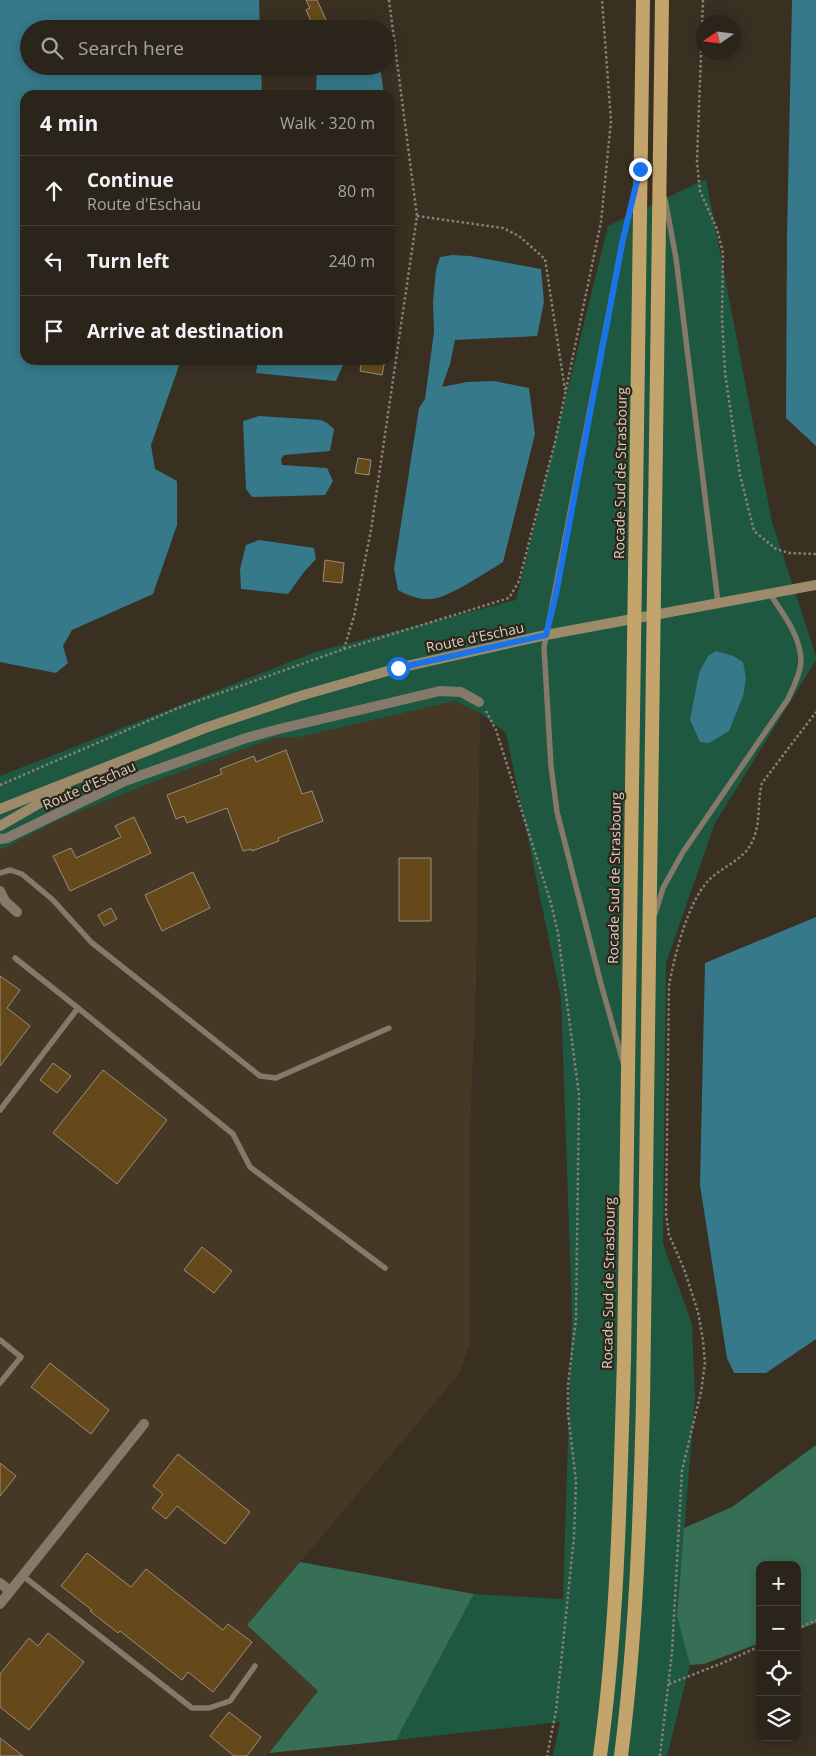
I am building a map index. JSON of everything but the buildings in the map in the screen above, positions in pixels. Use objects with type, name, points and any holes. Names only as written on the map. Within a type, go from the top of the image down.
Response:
[{"type":"highway","name":"Rocade Sud de Strasbourg","points":[[600,1756],[613,1644],[619,1552],[624,1359],[643,0]]},
{"type":"highway","points":[[621,1756],[627,1708],[639,1557],[643,1402],[662,0]]},
{"type":"main road","name":"Route d'Eschau","points":[[0,809],[206,728],[300,696],[398,668],[546,635],[816,585]]},
{"type":"main road","name":"Route d'Eschau","points":[[0,826],[94,772]]},
{"type":"street","name":"Route d'Eschau","points":[[0,839],[7,838],[126,781],[246,738],[440,691],[461,692],[479,702]]},
{"type":"street","points":[[0,891],[5,901],[17,912]]},
{"type":"street","points":[[0,1604],[144,1424]]},
{"type":"street","points":[[0,1583],[10,1591]]},
{"type":"lane","points":[[627,1076],[601,984],[557,812],[551,766],[544,647],[556,594],[623,239],[640,169]]},
{"type":"lane","points":[[660,174],[676,258],[718,603]]},
{"type":"lane","points":[[649,951],[656,909],[683,852],[788,699],[796,680],[801,663],[799,644],[786,618],[770,594]]},
{"type":"lane","points":[[0,873],[10,870],[22,874],[53,900],[91,942],[260,1076],[276,1078],[390,1028]]},
{"type":"lane","points":[[15,958],[233,1134],[250,1167],[385,1268]]},
{"type":"lane","points":[[0,1110],[78,1008]]},
{"type":"lane","points":[[0,1340],[21,1357],[0,1383]]},
{"type":"lane","points":[[23,1576],[192,1708],[210,1708],[230,1702],[255,1666]]},
{"type":"path","points":[[390,0],[392,20]]},
{"type":"path","points":[[0,785],[178,708],[344,650],[509,598],[519,581],[555,442],[601,222],[611,121],[602,0]]},
{"type":"path","points":[[704,0],[696,161],[700,191],[717,229],[723,253],[722,317],[725,373],[740,475],[754,531],[776,549],[789,553],[816,554]]},
{"type":"path","points":[[344,650],[354,616],[371,530],[417,216],[395,40]]},
{"type":"path","points":[[417,216],[503,228],[519,236],[545,259],[565,394]]},
{"type":"path","points":[[479,702],[489,715],[496,730],[551,903],[559,942],[579,1095],[576,1319],[568,1386],[568,1413],[576,1481],[574,1537],[556,1711],[547,1756]]},
{"type":"path","points":[[660,1756],[669,1684],[682,1470],[701,1392],[705,1362],[698,1312],[684,1269],[669,1235],[666,1214],[669,985],[675,957],[697,895],[709,880],[742,855],[753,842],[757,826],[759,795],[762,783],[816,712]]},
{"type":"path","points":[[801,1627],[816,1620]]},
{"type":"path","points":[[669,1684],[756,1648]]},
{"type":"shaded area","points":[[455,701],[480,713],[476,985],[470,1130],[470,1344],[459,1374],[247,1625],[319,1691],[266,1756],[0,1756],[0,850],[61,819],[166,777],[274,738],[300,737]]},
{"type":"green space","points":[[706,179],[772,522],[816,656],[816,660],[715,823],[666,963],[663,1244],[692,1324],[695,1399],[677,1616],[756,1597],[756,1599],[688,1658],[690,1665],[667,1756],[553,1756],[560,1722],[396,1740],[474,1594],[563,1599],[572,1315],[561,998],[506,733],[480,713],[455,701],[300,737],[274,738],[166,777],[61,819],[1,850],[0,846],[0,776],[315,652],[516,600],[608,226]]},
{"type":"green space","points":[[816,1445],[816,1623],[801,1629],[801,1561],[756,1561],[756,1644],[704,1664],[690,1665],[677,1616],[684,1528],[732,1507]]},
{"type":"green space","points":[[300,1562],[474,1594],[396,1740],[269,1753],[318,1691],[247,1625]]},
{"type":"water","points":[[0,0],[259,0],[260,20],[20,20],[20,75],[261,75],[262,90],[20,90],[20,365],[179,365],[151,445],[155,469],[177,481],[177,525],[153,594],[72,630],[63,646],[68,663],[56,673],[0,662]]},
{"type":"water","points":[[792,0],[816,0],[816,446],[786,418],[787,237]]},
{"type":"water","points":[[317,75],[381,75],[383,90],[316,90]]},
{"type":"water","points":[[452,255],[470,256],[541,269],[544,302],[537,336],[455,340],[450,364],[442,387],[467,382],[494,381],[529,388],[535,434],[503,562],[448,594],[432,599],[423,599],[410,596],[398,590],[394,569],[419,408],[425,399],[434,332],[433,302],[436,270],[440,257]]},
{"type":"water","points":[[257,365],[343,365],[336,381],[256,373]]},
{"type":"water","points":[[259,416],[321,420],[334,429],[330,451],[284,455],[281,459],[282,465],[327,468],[333,481],[325,495],[252,497],[246,489],[243,421]]},
{"type":"water","points":[[259,540],[314,548],[316,559],[288,594],[241,589],[240,569],[246,545]]},
{"type":"water","points":[[716,651],[733,656],[743,662],[746,678],[743,696],[729,731],[709,743],[700,742],[690,720],[699,673],[708,656]]},
{"type":"water","points":[[816,917],[816,1339],[766,1373],[734,1373],[727,1358],[700,1185],[705,963]]},
{"type":"route","points":[[398,668],[546,635],[556,594],[623,239],[640,169]]}]
